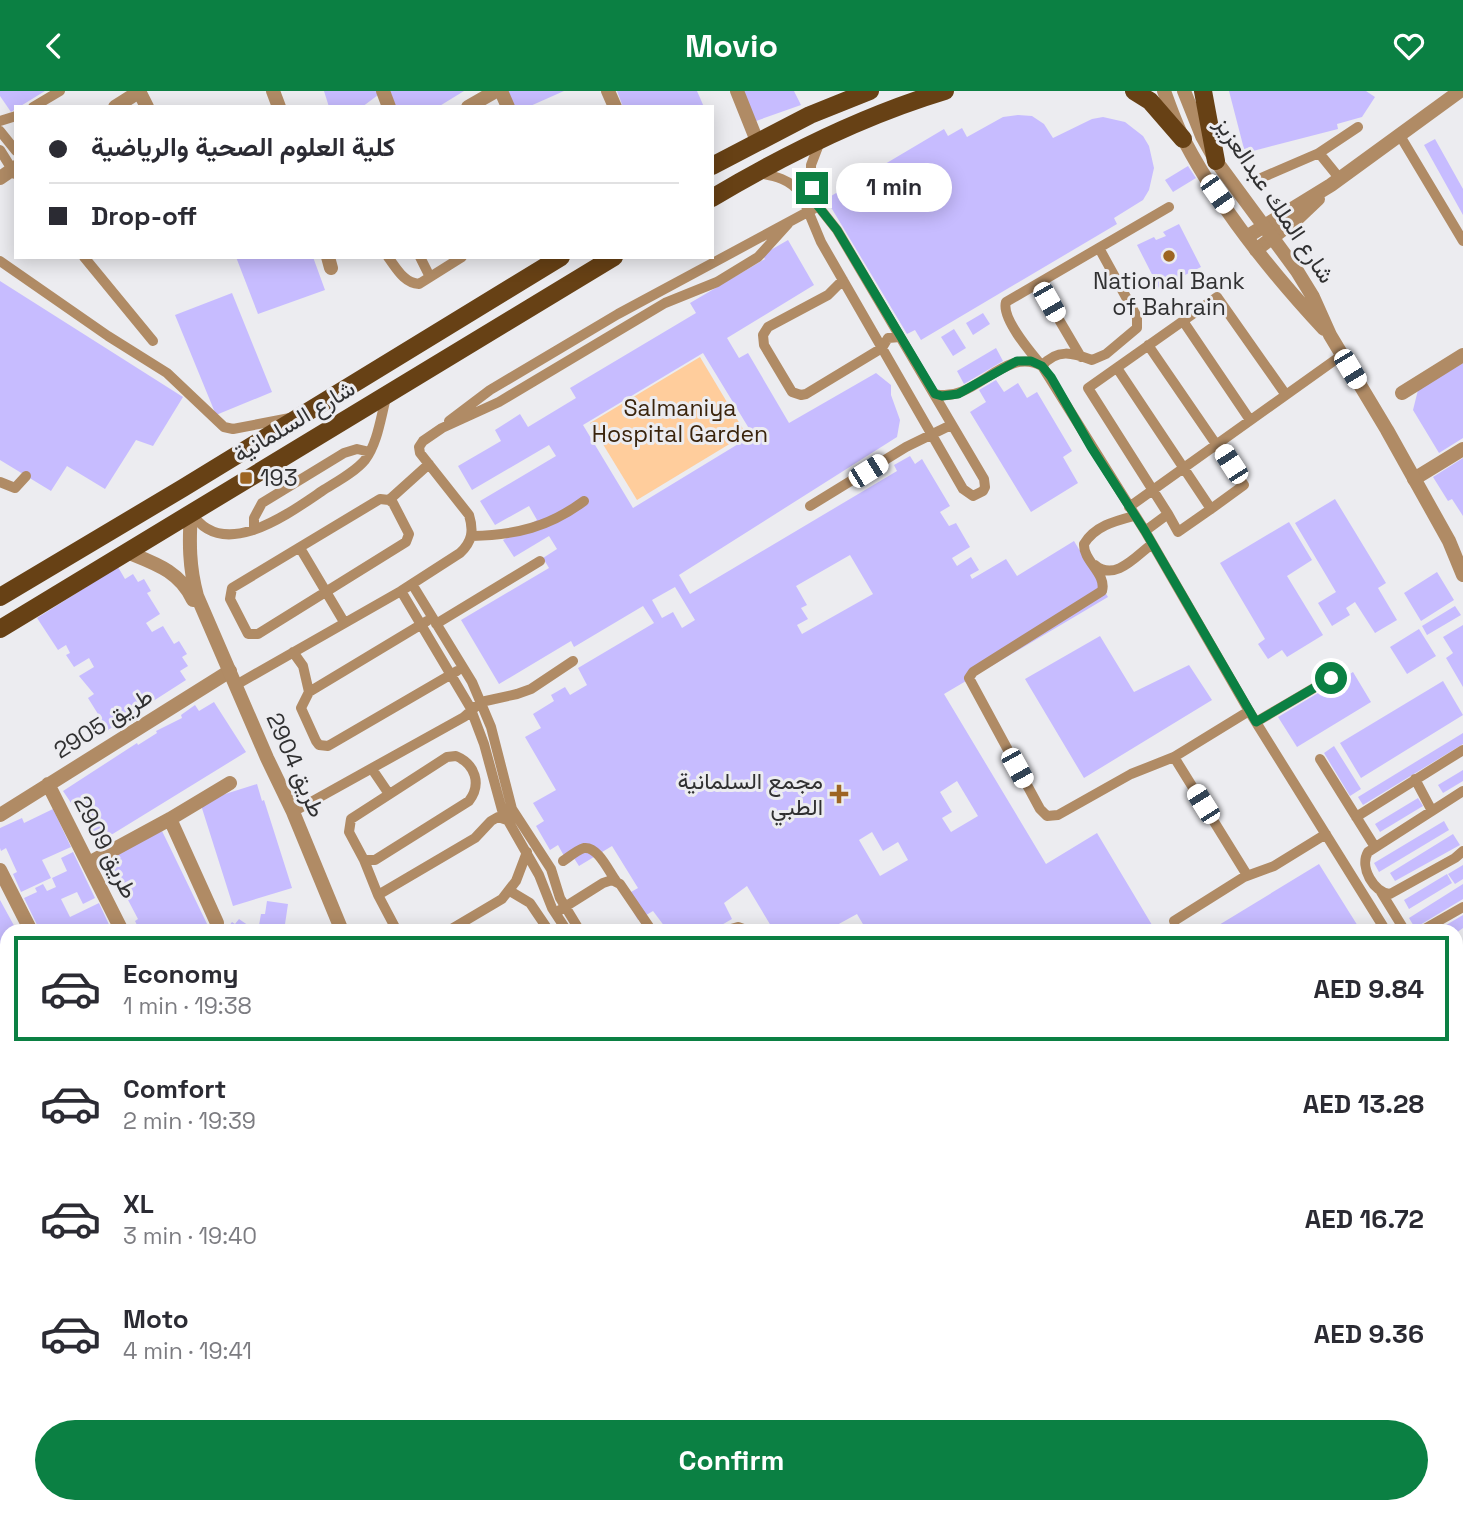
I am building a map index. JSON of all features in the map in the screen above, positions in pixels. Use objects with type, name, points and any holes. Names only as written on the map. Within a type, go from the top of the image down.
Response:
[{"type":"main road","points":[[714,165],[810,115],[870,91]]},
{"type":"main road","points":[[714,197],[821,138],[945,91]]},
{"type":"main road","points":[[1134,91],[1150,101],[1184,139]]},
{"type":"main road","points":[[1203,91],[1216,160]]},
{"type":"main road","name":"شارع السلمانية","points":[[0,597],[558,259]]},
{"type":"main road","name":"شارع السلمانية","points":[[0,629],[611,259]]},
{"type":"street","points":[[118,105],[139,91]]},
{"type":"street","points":[[472,105],[499,91]]},
{"type":"street","points":[[737,91],[757,141]]},
{"type":"street","name":"شارع الملك عبدالعزيز","points":[[1164,91],[1184,139],[1217,194],[1256,250],[1330,335]]},
{"type":"street","name":"شارع الملك عبدالعزيز","points":[[1184,91],[1202,136],[1216,160],[1313,297],[1330,335],[1448,541],[1463,576]]},
{"type":"street","points":[[1248,236],[1335,182],[1460,91]]},
{"type":"street","points":[[1256,250],[1298,218],[1335,182]]},
{"type":"street","points":[[526,278],[540,259]]},
{"type":"street","points":[[1402,393],[1463,355]]},
{"type":"street","points":[[1414,478],[1463,449]]},
{"type":"street","name":"طريق 2904","points":[[191,512],[188,548],[191,572],[205,619]]},
{"type":"street","name":"شارع الملك عبدالعزيز","points":[[1448,541],[1463,556]]},
{"type":"street","name":"طريق 2904","points":[[127,552],[171,571],[181,581],[205,619],[293,812],[339,924]]},
{"type":"street","name":"طريق 2905","points":[[0,815],[48,784],[233,678]]},
{"type":"street","points":[[89,863],[230,783]]},
{"type":"street","name":"طريق 2909","points":[[48,784],[119,924]]},
{"type":"street","points":[[170,819],[218,924]]},
{"type":"street","points":[[0,870],[27,924]]},
{"type":"lane","points":[[36,105],[60,91]]},
{"type":"lane","points":[[1261,178],[1319,153],[1358,128]]},
{"type":"lane","points":[[0,131],[14,148]]},
{"type":"lane","points":[[1399,134],[1463,241]]},
{"type":"lane","points":[[755,173],[789,182],[814,209],[837,230],[984,479],[985,487],[978,495],[973,496],[963,489],[818,236],[814,209],[810,175],[821,138]]},
{"type":"lane","points":[[0,150],[11,172]]},
{"type":"lane","points":[[1319,153],[1335,182]]},
{"type":"lane","points":[[1169,207],[1006,302],[1004,310],[1019,336],[1051,377],[1145,531],[1249,711],[1382,924]]},
{"type":"lane","points":[[233,678],[293,652],[401,591],[467,546],[472,536],[469,515],[419,447],[454,416],[477,398],[532,364],[757,237],[814,209]]},
{"type":"lane","points":[[442,428],[499,402],[665,303],[717,282],[758,257],[788,224]]},
{"type":"lane","points":[[1042,366],[1053,356],[1060,354],[1074,354],[1092,361],[1135,332],[1137,317],[1099,248]]},
{"type":"lane","points":[[86,259],[153,341]]},
{"type":"lane","points":[[390,259],[411,283],[419,284],[455,259]]},
{"type":"lane","points":[[421,259],[430,277]]},
{"type":"lane","points":[[0,261],[108,336],[167,373],[224,427],[233,429],[298,416]]},
{"type":"lane","points":[[843,280],[828,295],[768,327],[762,340],[792,392],[802,395],[882,348],[888,338],[900,337]]},
{"type":"lane","points":[[1038,284],[1081,357]]},
{"type":"lane","points":[[1149,345],[1244,485],[1178,532],[1088,388],[1217,297],[1286,395]]},
{"type":"lane","points":[[1183,321],[1251,420]]},
{"type":"lane","points":[[101,346],[108,336]]},
{"type":"lane","points":[[889,359],[901,358],[906,348]]},
{"type":"lane","points":[[1249,711],[1174,757],[1131,774],[1058,815],[1047,816],[1040,809],[969,678],[973,672],[1102,591],[1103,582],[1083,548],[1086,540],[1098,529],[1132,512],[1153,489],[1342,355]]},
{"type":"lane","points":[[935,394],[958,394],[1017,361],[1031,361],[1042,366]]},
{"type":"lane","points":[[1117,368],[1211,509]]},
{"type":"lane","points":[[191,512],[201,526],[226,534],[254,530],[284,516],[366,459],[387,394]]},
{"type":"lane","points":[[810,506],[951,425]]},
{"type":"lane","points":[[254,530],[254,518],[262,503],[344,453],[357,449],[370,452]]},
{"type":"lane","points":[[389,500],[408,531],[406,543],[258,634],[251,635],[245,631],[230,599],[232,588],[376,501],[389,500],[429,464]]},
{"type":"lane","points":[[0,482],[15,488],[26,476]]},
{"type":"lane","points":[[472,536],[524,531],[564,516],[584,501]]},
{"type":"lane","points":[[1145,531],[1168,514]]},
{"type":"lane","points":[[1086,555],[1098,568],[1111,572],[1152,544]]},
{"type":"lane","points":[[300,548],[344,622]]},
{"type":"lane","points":[[463,667],[328,746],[319,745],[302,712],[309,692],[421,624],[434,621],[540,561]]},
{"type":"lane","points":[[412,584],[463,667],[481,702],[491,727],[512,820],[550,904],[561,909],[574,924]]},
{"type":"lane","points":[[401,591],[472,712],[484,744],[500,804],[553,873],[566,924]]},
{"type":"lane","points":[[293,652],[303,666],[309,692]]},
{"type":"lane","points":[[293,812],[472,712],[481,702],[531,689],[573,661]]},
{"type":"lane","points":[[1256,722],[1331,678]]},
{"type":"lane","points":[[1356,817],[1463,750]]},
{"type":"lane","points":[[364,860],[375,860],[465,804],[475,792],[476,778],[467,763],[451,756],[355,815],[349,823],[349,832],[393,924]]},
{"type":"lane","points":[[1174,757],[1247,875]]},
{"type":"lane","points":[[1320,759],[1375,847]]},
{"type":"lane","points":[[372,769],[389,794]]},
{"type":"lane","points":[[1415,779],[1432,811]]},
{"type":"lane","points":[[1401,924],[1364,866],[1365,857],[1375,847],[1463,792]]},
{"type":"lane","points":[[378,895],[475,838],[498,817],[512,820]]},
{"type":"lane","points":[[1174,921],[1247,875],[1270,868],[1326,834]]},
{"type":"lane","points":[[563,861],[581,849],[592,850],[647,924]]},
{"type":"lane","points":[[1381,892],[1395,892],[1463,851]]},
{"type":"lane","points":[[460,924],[502,899],[510,891],[527,852]]},
{"type":"lane","points":[[561,909],[603,883],[616,881]]},
{"type":"lane","points":[[510,891],[530,903],[545,924]]},
{"type":"lane","points":[[1433,924],[1463,907]]},
{"type":"green space","name":"Salmaniya Hospital Garden","points":[[700,357],[746,434],[637,500],[590,423]]},
{"type":"building","points":[[0,91],[45,91],[22,105],[14,105],[11,112],[0,96]]},
{"type":"building","points":[[324,91],[376,91],[378,95],[365,105],[328,105]]},
{"type":"building","points":[[390,91],[464,91],[441,105],[395,105]]},
{"type":"building","points":[[505,91],[564,91],[532,105],[512,105]]},
{"type":"building","points":[[617,91],[697,91],[703,105],[622,105]]},
{"type":"building","points":[[743,91],[794,91],[801,105],[756,121]]},
{"type":"building","points":[[1229,91],[1366,91],[1375,97],[1362,117],[1337,124],[1338,129],[1253,151],[1252,147],[1244,149]]},
{"type":"building","points":[[1032,116],[1044,124],[1053,138],[1092,119],[1103,117],[1125,122],[1143,136],[1149,146],[1154,168],[1149,190],[1143,200],[1114,218],[1117,224],[921,340],[915,330],[907,334],[826,199],[944,129],[948,136],[962,128],[967,137],[1003,117]]},
{"type":"building","points":[[1435,139],[1463,189],[1463,215],[1424,145]]},
{"type":"building","points":[[1188,166],[1196,178],[1173,192],[1165,180]]},
{"type":"building","name":"National Bank of Bahrain","points":[[1179,224],[1201,267],[1159,288],[1137,245],[1154,237],[1156,240],[1166,236],[1163,232]]},
{"type":"building","points":[[788,240],[814,285],[727,338],[739,358],[748,353],[789,423],[876,373],[891,385],[891,395],[900,420],[897,437],[679,575],[690,594],[897,471],[894,465],[910,456],[915,464],[922,459],[950,506],[940,512],[949,526],[956,523],[970,547],[952,558],[957,566],[971,557],[979,570],[970,575],[972,579],[1006,559],[1017,576],[1074,541],[1108,597],[944,694],[1046,864],[1097,833],[1151,924],[863,924],[857,914],[839,924],[770,924],[747,886],[724,903],[732,919],[723,924],[663,924],[653,911],[638,920],[624,896],[638,888],[612,846],[579,866],[570,852],[564,856],[558,845],[550,850],[536,826],[544,821],[533,803],[556,790],[525,737],[541,728],[533,714],[554,701],[551,695],[565,687],[570,695],[587,685],[578,668],[654,623],[643,606],[574,647],[571,641],[499,684],[461,620],[549,568],[543,558],[557,549],[549,536],[514,557],[503,540],[537,520],[529,506],[495,525],[480,501],[556,456],[549,445],[472,490],[458,466],[501,441],[495,430],[520,414],[528,427],[576,398],[570,388],[696,313],[690,303],[765,259],[762,255]],"holes":[[[703,353],[753,435],[633,508],[583,425]],[[850,555],[873,594],[802,634],[797,625],[808,619],[801,608],[807,605],[796,586]],[[675,587],[695,620],[682,628],[673,612],[662,618],[652,600]],[[957,781],[978,816],[951,832],[942,818],[952,812],[940,792]],[[872,832],[883,851],[898,842],[908,860],[880,876],[859,840]]]},
{"type":"building","points":[[237,259],[314,259],[325,290],[258,314]]},
{"type":"building","points":[[0,281],[183,397],[153,446],[136,440],[105,489],[67,466],[51,491],[0,460]]},
{"type":"building","points":[[232,293],[272,392],[216,415],[175,315]]},
{"type":"building","points":[[983,313],[990,324],[973,335],[966,323]]},
{"type":"building","points":[[954,329],[966,348],[953,356],[941,337]]},
{"type":"building","points":[[996,348],[1003,361],[964,384],[957,371]]},
{"type":"building","points":[[1463,363],[1463,438],[1439,453],[1413,410],[1418,390]]},
{"type":"building","points":[[996,380],[1004,392],[1018,383],[1027,398],[1037,392],[1072,451],[1063,457],[1078,483],[1031,512],[970,412],[986,402],[979,390]]},
{"type":"building","points":[[1463,458],[1463,516],[1452,499],[1448,501],[1433,477]]},
{"type":"building","points":[[1335,499],[1386,583],[1378,588],[1397,620],[1375,633],[1355,602],[1346,608],[1350,615],[1332,626],[1318,603],[1336,592],[1295,523]]},
{"type":"building","points":[[1289,522],[1312,560],[1287,576],[1323,635],[1287,657],[1282,650],[1268,659],[1258,644],[1265,639],[1220,563]]},
{"type":"building","points":[[118,567],[125,579],[133,574],[138,582],[144,579],[151,591],[147,593],[160,614],[146,623],[152,632],[163,626],[174,644],[179,641],[187,654],[182,657],[188,666],[180,671],[186,680],[108,730],[88,698],[94,694],[79,676],[94,667],[89,658],[74,667],[66,655],[70,653],[66,645],[58,650],[37,618]]},
{"type":"building","points":[[1437,572],[1454,600],[1421,621],[1404,593]]},
{"type":"building","points":[[1455,606],[1461,615],[1427,635],[1422,626]]},
{"type":"building","points":[[1463,625],[1463,687],[1446,658],[1453,653],[1443,637]]},
{"type":"building","points":[[1419,629],[1436,656],[1407,674],[1390,647]]},
{"type":"building","points":[[1100,636],[1134,692],[1189,665],[1212,700],[1084,778],[1025,679]]},
{"type":"building","points":[[1353,672],[1371,702],[1297,747],[1278,717]]},
{"type":"building","points":[[1443,681],[1463,715],[1361,778],[1340,743]]},
{"type":"building","points":[[214,702],[246,752],[98,843],[63,791],[157,733],[156,731],[182,718],[181,715],[195,705],[199,711]]},
{"type":"building","points":[[1463,733],[1463,744],[1363,805],[1358,797]]},
{"type":"building","points":[[1334,746],[1361,789],[1350,796],[1324,753]]},
{"type":"building","points":[[1463,770],[1463,781],[1443,793],[1438,785]]},
{"type":"building","points":[[257,784],[292,888],[233,906],[200,802]]},
{"type":"building","points":[[1418,798],[1423,806],[1380,832],[1375,824]]},
{"type":"building","points":[[53,809],[71,847],[42,860],[51,878],[21,892],[13,874],[17,872],[6,848],[1,851],[0,848],[0,828],[22,818],[24,823]]},
{"type":"building","points":[[1444,821],[1449,830],[1379,872],[1374,863]]},
{"type":"building","points":[[162,831],[207,924],[136,924],[135,921],[138,919],[106,858]]},
{"type":"building","points":[[1453,834],[1460,845],[1395,881],[1390,873]]},
{"type":"building","points":[[73,852],[95,898],[83,904],[77,892],[61,899],[70,917],[99,903],[109,924],[37,924],[24,898],[37,892],[35,888],[43,884],[47,891],[56,887],[52,878],[67,871],[61,858]]},
{"type":"building","points":[[1319,864],[1357,924],[1220,924]]},
{"type":"building","points":[[1463,865],[1463,879],[1455,884],[1448,874]]},
{"type":"building","points":[[1447,874],[1452,883],[1409,909],[1404,900]]},
{"type":"building","points":[[1463,884],[1463,899],[1422,924],[1413,924],[1409,918]]},
{"type":"building","points":[[0,900],[13,924],[0,924]]},
{"type":"building","points":[[267,901],[288,904],[285,924],[259,924],[261,914],[265,914]]},
{"type":"building","points":[[1463,915],[1463,924],[1448,924]]},
{"type":"place","name":"National Bank of Bahrain","points":[[1169,256]]},
{"type":"place","name":"193","points":[[246,478]]},
{"type":"place","name":"مجمع السلمانية الطبي","points":[[839,794]]},
{"type":"route","points":[[812,188],[818,206],[837,230],[935,394],[958,394],[1017,361],[1031,361],[1042,366],[1145,531],[1256,722],[1331,678]]}]
